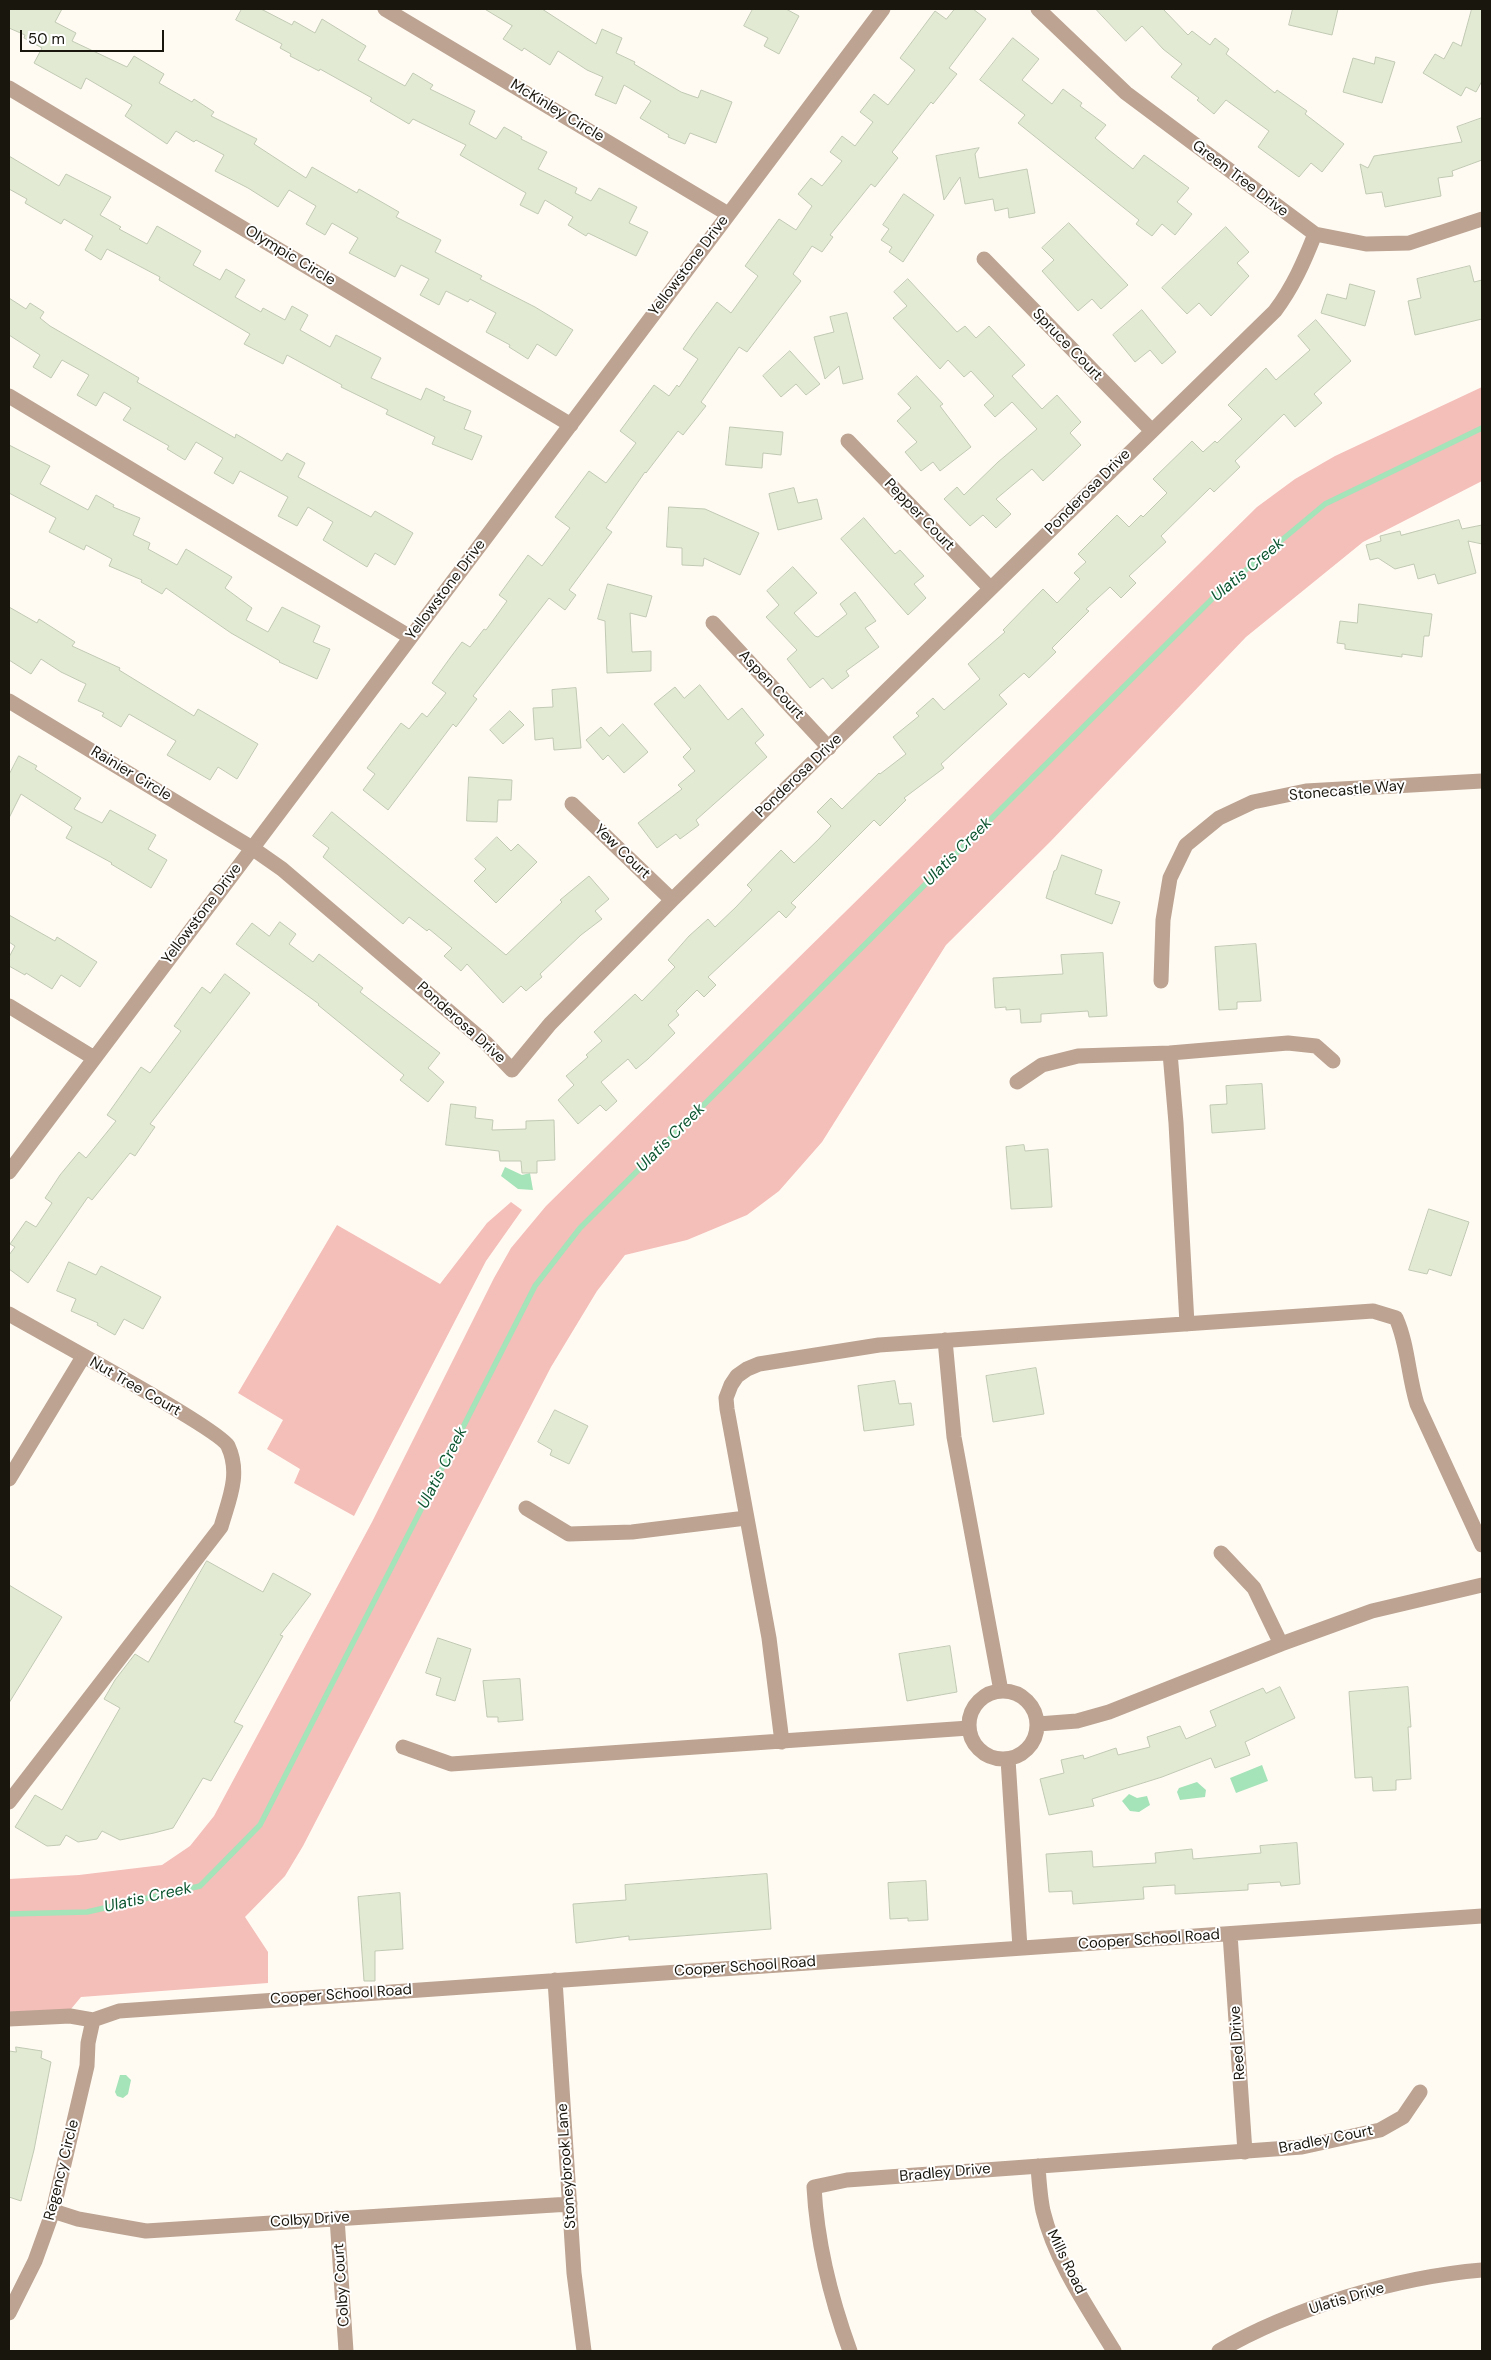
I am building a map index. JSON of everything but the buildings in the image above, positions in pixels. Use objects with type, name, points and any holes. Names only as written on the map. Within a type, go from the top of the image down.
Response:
[{"type":"street","name":"McKinley Circle","points":[[385,9],[728,214]]},
{"type":"street","name":"Yellowstone Drive","points":[[9,1172],[883,9]]},
{"type":"street","name":"Green Tree Drive","points":[[1038,9],[1126,92],[1314,234],[1366,244],[1409,243],[1482,220]]},
{"type":"street","name":"Olympic Circle","points":[[9,88],[571,425]]},
{"type":"street","name":"Ponderosa Drive","points":[[252,848],[282,869],[486,1043],[512,1070],[550,1024],[672,900],[829,748],[1150,430],[1274,311],[1289,293],[1301,269],[1314,234]]},
{"type":"street","name":"Spruce Court","points":[[984,259],[1150,430]]},
{"type":"street","points":[[9,396],[410,637]]},
{"type":"street","name":"Pepper Court","points":[[848,441],[990,588]]},
{"type":"street","name":"Aspen Court","points":[[713,623],[829,748]]},
{"type":"street","name":"Rainier Circle","points":[[9,701],[252,848]]},
{"type":"street","name":"Stonecastle Way","points":[[1161,981],[1163,920],[1170,878],[1186,845],[1219,818],[1253,802],[1306,791],[1482,781]]},
{"type":"street","name":"Yew Court","points":[[572,804],[672,900]]},
{"type":"street","points":[[9,1006],[94,1058]]},
{"type":"street","points":[[1017,1082],[1042,1065],[1078,1056],[1170,1053],[1288,1043],[1316,1046],[1333,1061]]},
{"type":"street","points":[[1170,1053],[1177,1132],[1187,1324]]},
{"type":"street","points":[[782,1742],[769,1638],[726,1398],[737,1376],[759,1364],[879,1345],[1373,1311],[1396,1318],[1403,1335],[1410,1380],[1417,1404],[1482,1545]]},
{"type":"street","name":"Nut Tree Court","points":[[9,1314],[192,1419],[227,1443],[234,1459],[235,1480],[221,1527],[9,1802]]},
{"type":"street","points":[[946,1340],[954,1437],[1000,1691]]},
{"type":"street","points":[[10,1483],[83,1357]]},
{"type":"street","points":[[526,1508],[569,1534],[632,1532],[746,1518]]},
{"type":"street","points":[[1221,1553],[1254,1588],[1281,1644]]},
{"type":"street","points":[[1038,1724],[1077,1721],[1109,1712],[1281,1644],[1372,1611],[1482,1585]]},
{"type":"street","points":[[1000,1691],[1020,1696],[1029,1702],[1034,1710],[1038,1724],[1034,1741],[1027,1750],[1018,1756],[1008,1759],[992,1757],[978,1748],[972,1739],[969,1728],[974,1708],[990,1694],[1000,1691]]},
{"type":"street","points":[[403,1747],[451,1764],[969,1728]]},
{"type":"street","points":[[1008,1759],[1020,1948]]},
{"type":"street","name":"Cooper School Road","points":[[9,2019],[70,2016],[93,2020],[119,2011],[1482,1916]]},
{"type":"street","name":"Reed Drive","points":[[1230,1934],[1245,2152]]},
{"type":"street","name":"Stoneybrook Lane","points":[[555,1980],[574,2273],[584,2351]]},
{"type":"street","name":"Regency Circle","points":[[9,2313],[35,2261],[53,2211],[87,2066],[88,2043],[93,2020]]},
{"type":"street","name":"Bradley Court","points":[[1245,2152],[1302,2148],[1380,2130],[1403,2117],[1420,2092]]},
{"type":"street","name":"Bradley Drive","points":[[850,2351],[824,2265],[815,2212],[814,2187],[847,2180],[1245,2152]]},
{"type":"street","name":"Mills Road","points":[[1038,2166],[1044,2212],[1050,2233],[1062,2260],[1114,2351]]},
{"type":"street","name":"Colby Drive","points":[[53,2211],[78,2220],[146,2231],[570,2204]]},
{"type":"street","name":"Colby Court","points":[[337,2218],[346,2351]]},
{"type":"street","name":"Ulatis Drive","points":[[1219,2351],[1244,2337],[1316,2308],[1392,2285],[1482,2270]]},
{"type":"shaded area","points":[[1482,387],[1482,481],[1363,542],[1246,637],[1050,842],[946,945],[822,1142],[779,1191],[747,1215],[687,1240],[625,1255],[597,1291],[551,1367],[303,1846],[285,1876],[245,1917],[268,1952],[268,1983],[81,1997],[71,2009],[9,2013],[9,1879],[79,1875],[162,1865],[190,1846],[214,1816],[372,1522],[494,1278],[511,1248],[546,1206],[1257,507],[1295,479],[1335,456]]},
{"type":"shaded area","points":[[505,1167],[522,1175],[530,1173],[533,1190],[518,1189],[501,1176]]},
{"type":"shaded area","points":[[511,1202],[522,1210],[486,1261],[354,1516],[294,1483],[300,1469],[267,1449],[283,1420],[238,1393],[337,1225],[440,1284],[487,1223]]},
{"type":"shaded area","points":[[1262,1765],[1268,1781],[1236,1793],[1230,1778]]},
{"type":"shaded area","points":[[1197,1782],[1206,1790],[1205,1797],[1180,1800],[1177,1792],[1179,1788]]},
{"type":"shaded area","points":[[1129,1794],[1137,1798],[1147,1796],[1150,1805],[1139,1812],[1130,1811],[1122,1801]]},
{"type":"shaded area","points":[[120,2075],[126,2075],[131,2080],[128,2094],[123,2098],[117,2096],[115,2092]]},
{"type":"waterway","name":"Ulatis Creek","points":[[9,1914],[87,1912],[200,1886],[260,1825],[535,1286],[580,1228],[1217,594],[1325,504],[1482,428]]}]
